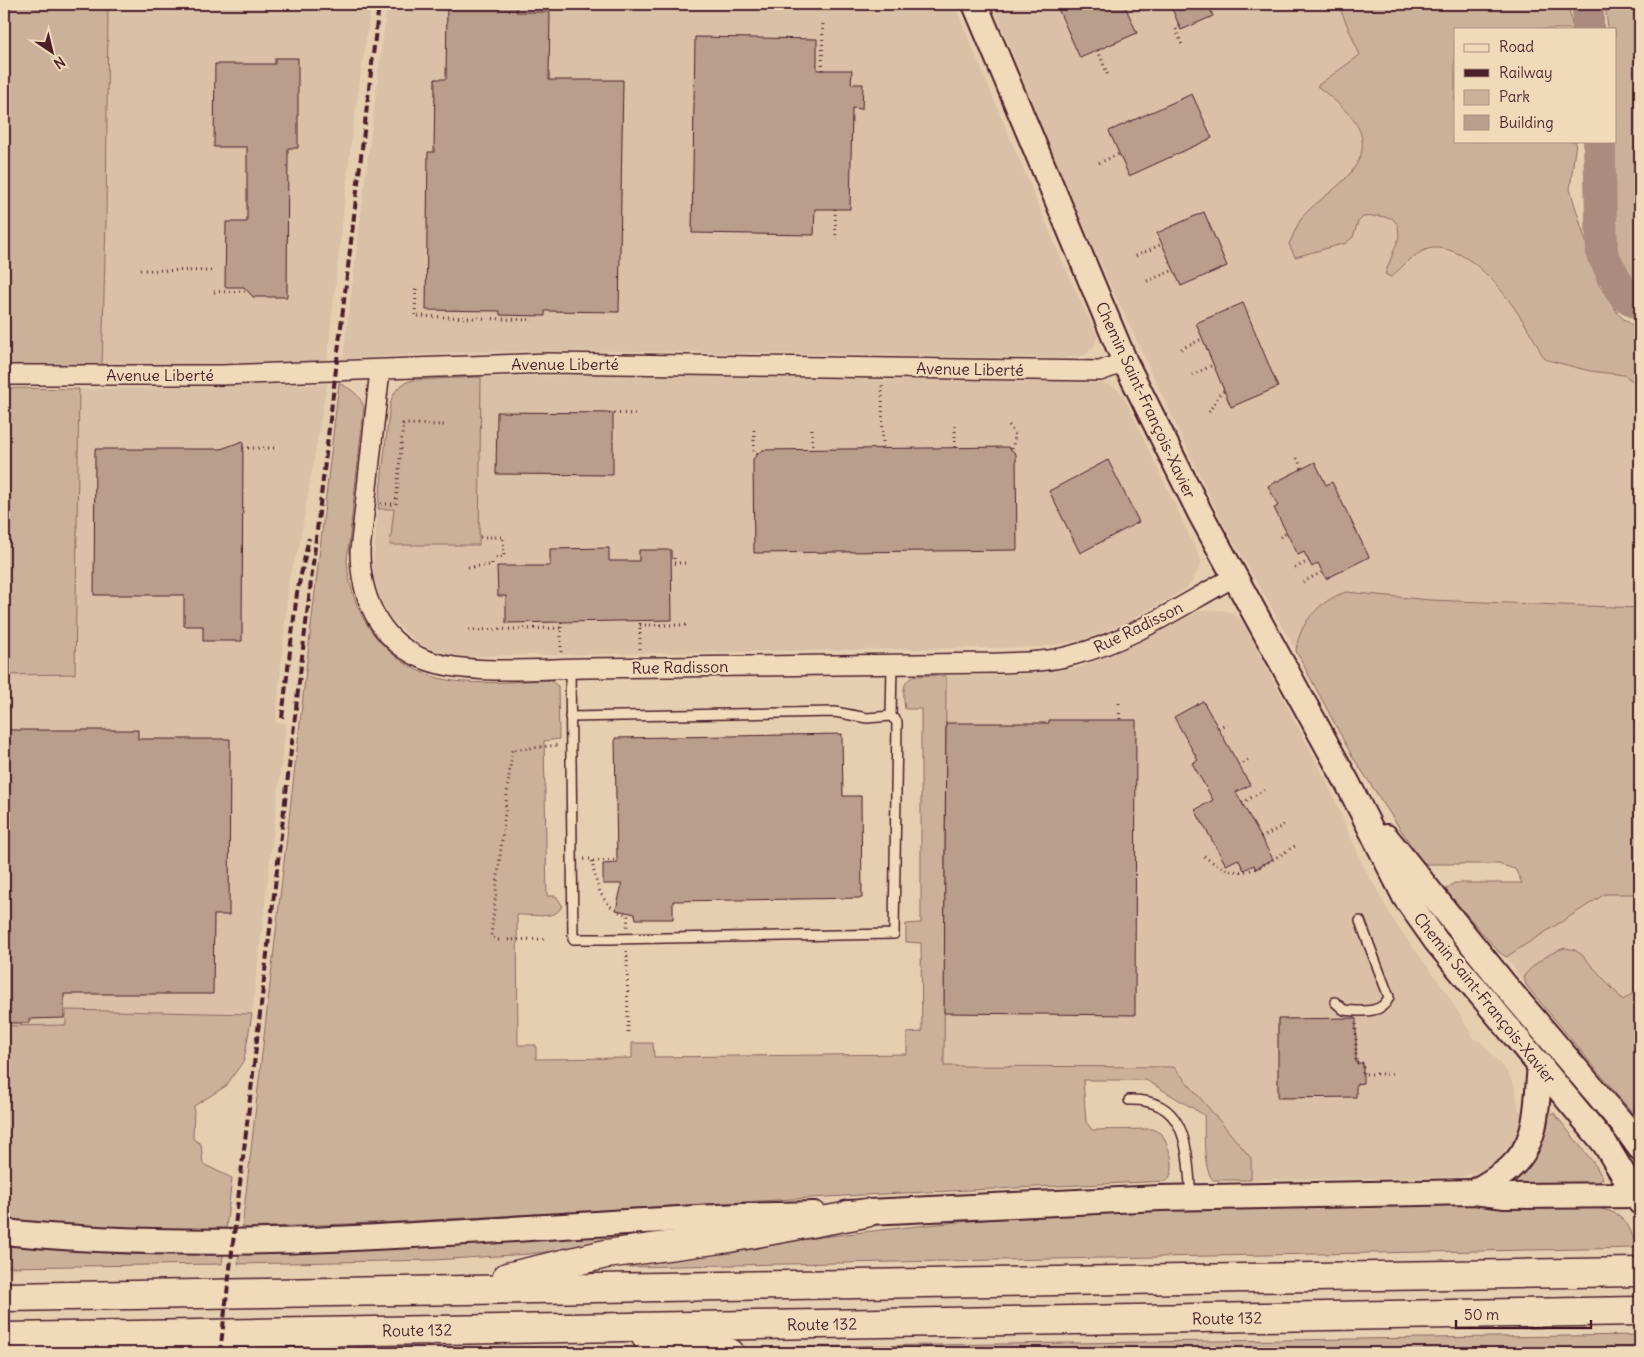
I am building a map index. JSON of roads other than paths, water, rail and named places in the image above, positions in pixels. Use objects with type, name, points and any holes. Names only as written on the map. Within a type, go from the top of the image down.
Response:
[{"type":"highway","points":[[454,1289],[606,1254],[730,1238],[866,1213]]},
{"type":"highway","points":[[4,1297],[1640,1272]]},
{"type":"highway","name":"Route 132","points":[[4,1337],[1640,1311]]},
{"type":"highway","points":[[582,1327],[730,1353]]},
{"type":"street","name":"Chemin Saint-François-Xavier","points":[[975,4],[1125,362],[1234,577],[1347,782],[1410,908],[1608,1148],[1639,1197]]},
{"type":"street","name":"Avenue Liberté","points":[[4,375],[222,375],[380,370],[463,364],[548,363],[1100,371],[1125,362]]},
{"type":"street","name":"Rue Radisson","points":[[380,370],[360,552],[361,580],[365,594],[377,619],[403,648],[434,664],[470,669],[565,662],[640,668],[1024,662],[1071,656],[1125,636],[1234,577]]},
{"type":"street","name":"Chemin Saint-François-Xavier","points":[[1347,782],[1423,885],[1622,1123],[1640,1148]]},
{"type":"street","points":[[1474,1192],[1507,1170],[1527,1147],[1535,1121],[1540,1065]]},
{"type":"street","points":[[4,1232],[78,1239],[204,1241],[396,1235],[728,1215],[866,1213],[1192,1197],[1474,1192],[1505,1196],[1639,1197]]},
{"type":"lane","points":[[565,662],[571,744],[573,939],[894,934],[897,722],[891,716],[892,664]]},
{"type":"lane","points":[[570,717],[836,712],[867,718],[891,716]]},
{"type":"lane","points":[[1336,1002],[1344,1010],[1374,1010],[1384,1006],[1389,997],[1360,921]]},
{"type":"lane","points":[[1129,1100],[1152,1101],[1169,1112],[1176,1120],[1185,1145],[1192,1197]]},
{"type":"waterway","points":[[1588,4],[1588,28]]},
{"type":"waterway","points":[[1599,142],[1602,254],[1624,295],[1640,305]]},
{"type":"railway","points":[[220,1353],[379,4]]},
{"type":"railway","points":[[282,718],[297,593],[309,538]]}]
